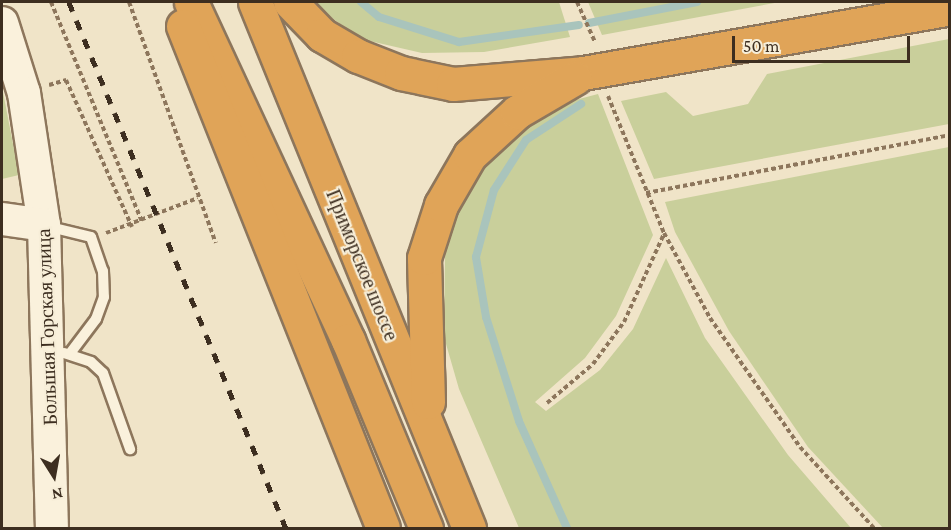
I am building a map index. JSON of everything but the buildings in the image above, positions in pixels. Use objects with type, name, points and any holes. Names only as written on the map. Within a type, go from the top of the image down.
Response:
[{"type":"highway","points":[[174,2],[383,528]]},
{"type":"highway","points":[[191,2],[344,329],[420,514]]},
{"type":"highway","name":"Приморское шоссе","points":[[255,2],[429,431],[469,523]]},
{"type":"highway","points":[[290,2],[322,35],[401,73],[453,84],[596,71],[950,8]]},
{"type":"highway","points":[[429,431],[424,258],[441,205],[457,173],[478,148],[517,112],[596,71]]},
{"type":"street","name":"Большая Горская улица","points":[[2,23],[24,93],[61,353],[52,528]]},
{"type":"street","points":[[2,219],[44,225]]},
{"type":"lane","points":[[44,225],[91,237],[103,271],[104,297],[96,319],[61,353],[103,373],[130,449]]},
{"type":"path","points":[[51,2],[142,222]]},
{"type":"path","points":[[129,2],[216,243]]},
{"type":"path","points":[[577,2],[584,16],[596,71],[628,151],[664,233],[710,318],[800,447],[874,528]]},
{"type":"path","points":[[36,90],[66,80],[132,227]]},
{"type":"path","points":[[646,193],[950,135]]},
{"type":"path","points":[[91,237],[132,227],[198,198]]},
{"type":"path","points":[[547,403],[593,364],[624,322],[664,233]]},
{"type":"green space","points":[[310,2],[559,2],[570,37],[484,52],[422,53],[361,39]]},
{"type":"green space","points":[[588,2],[780,2],[602,35]]},
{"type":"green space","points":[[949,39],[949,124],[654,179],[621,101],[666,92],[693,116],[748,104],[767,74]]},
{"type":"green space","points":[[2,87],[19,175],[2,179]]},
{"type":"green space","points":[[598,94],[653,235],[616,316],[585,358],[535,402],[546,411],[600,370],[633,329],[666,258],[705,338],[788,455],[851,528],[519,528],[459,389],[444,337],[445,256],[458,202],[485,164],[527,125],[564,103]]},
{"type":"green space","points":[[949,147],[949,528],[883,528],[808,447],[729,331],[675,232],[665,202]]},
{"type":"waterway","points":[[361,2],[379,17],[459,42],[579,25]]},
{"type":"waterway","points":[[589,23],[697,2]]},
{"type":"waterway","points":[[567,528],[519,421],[486,317],[476,257],[494,190],[526,140],[581,104]]},
{"type":"railway","points":[[69,2],[286,528]]}]
